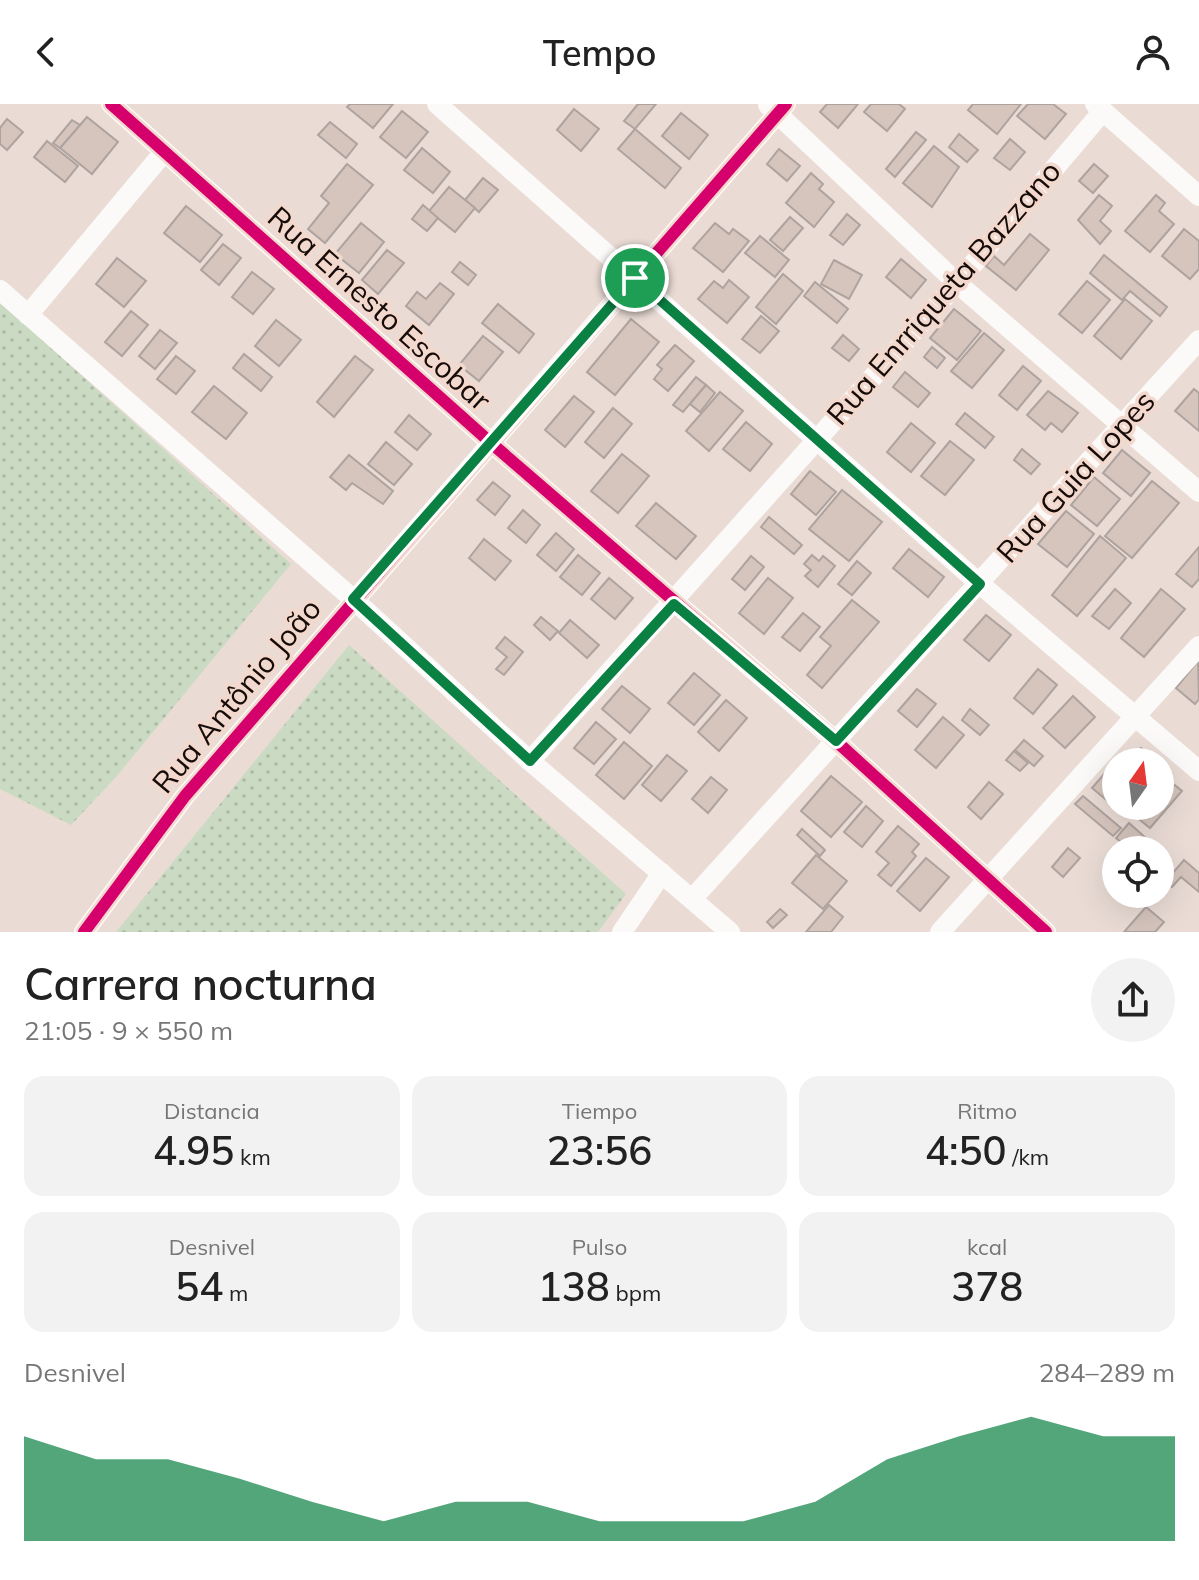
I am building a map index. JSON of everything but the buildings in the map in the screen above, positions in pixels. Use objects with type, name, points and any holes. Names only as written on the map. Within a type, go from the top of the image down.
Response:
[{"type":"street","name":"Rua Ernesto Escobar","points":[[111,104],[674,604],[836,741],[1046,932]]},
{"type":"street","points":[[437,104],[980,584],[1199,771]]},
{"type":"street","points":[[777,107],[957,283],[1199,492]]},
{"type":"street","name":"Rua Antônio João","points":[[84,932],[185,796],[635,278],[777,107]]},
{"type":"street","points":[[1099,107],[1199,196]]},
{"type":"street","name":"Rua Enrriqueta Bazzano","points":[[530,761],[674,604],[816,438],[957,283],[1099,107]]},
{"type":"street","points":[[28,315],[164,152]]},
{"type":"street","points":[[0,290],[353,599],[530,761],[730,932]]},
{"type":"street","name":"Rua Guia Lopes","points":[[693,898],[1199,340]]},
{"type":"street","points":[[940,932],[1199,646]]},
{"type":"street","points":[[622,932],[662,873]]},
{"type":"green space","points":[[0,302],[291,564],[116,777],[71,825],[0,789]]},
{"type":"green space","points":[[349,645],[626,894],[598,932],[116,932]]},
{"type":"cycle path","points":[[111,104],[490,442],[836,741],[1046,932]]},
{"type":"cycle path","points":[[84,932],[185,796],[786,104]]},
{"type":"route","points":[[635,278],[980,584],[836,741],[674,604],[530,761],[353,599],[635,278]]}]
